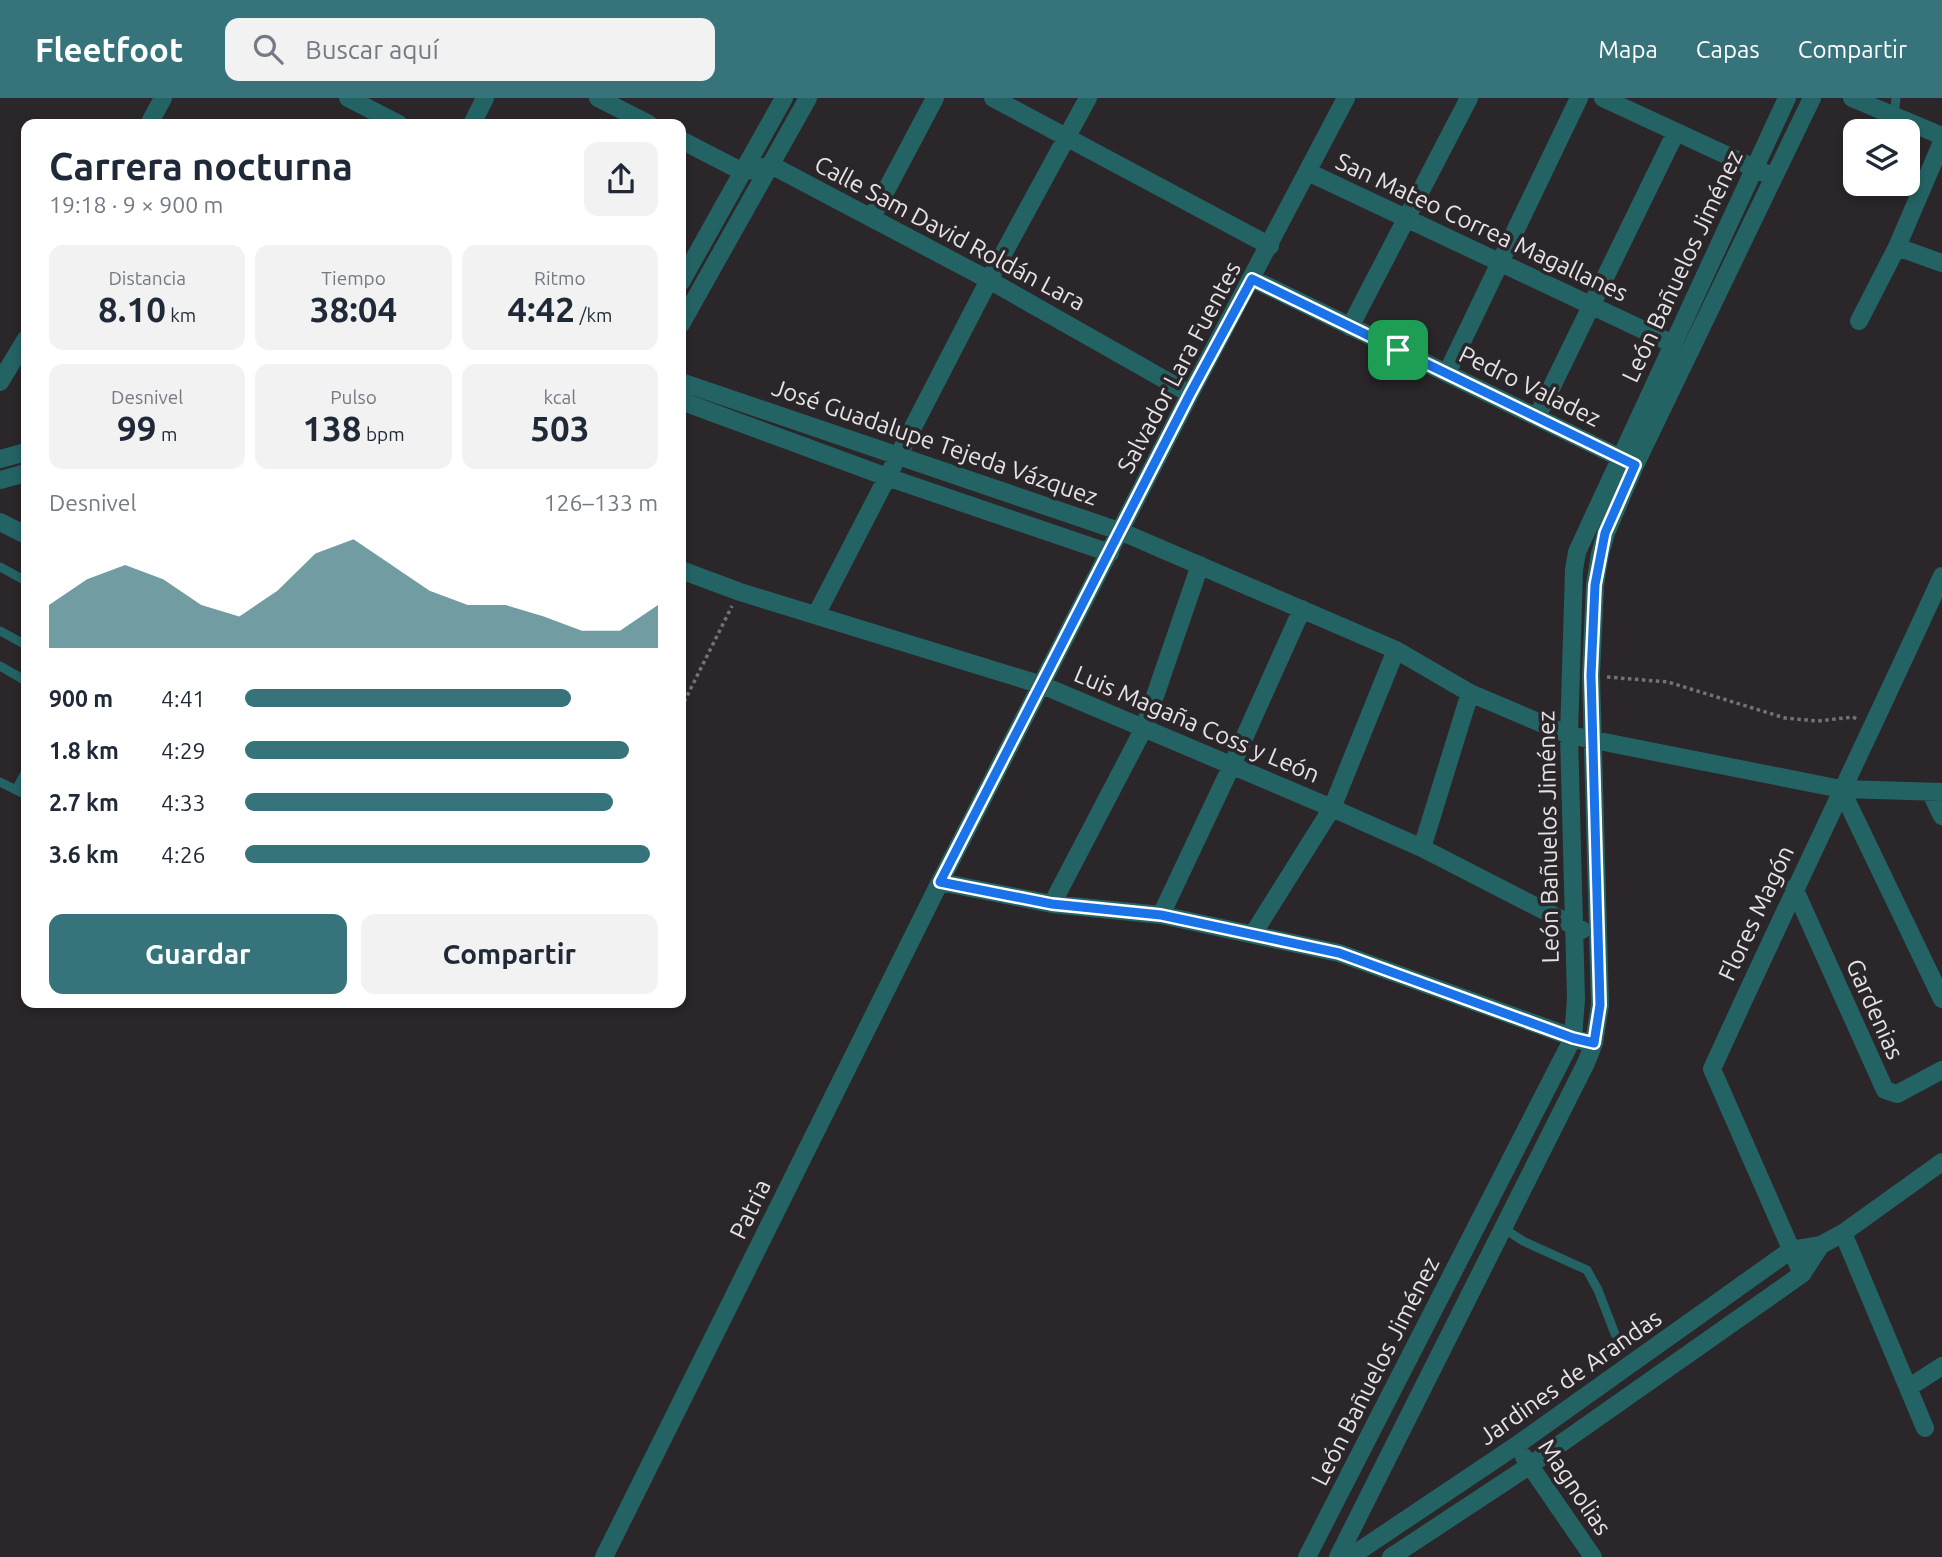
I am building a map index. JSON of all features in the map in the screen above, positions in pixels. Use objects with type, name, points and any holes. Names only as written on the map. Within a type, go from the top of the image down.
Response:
[{"type":"street","points":[[152,119],[163,98]]},
{"type":"street","points":[[348,98],[388,119]]},
{"type":"street","points":[[474,119],[485,98]]},
{"type":"street","points":[[598,98],[639,119]]},
{"type":"street","points":[[686,273],[784,98]]},
{"type":"street","points":[[686,315],[808,98]]},
{"type":"street","points":[[872,217],[935,98]]},
{"type":"street","points":[[993,98],[1269,246]]},
{"type":"street","points":[[816,615],[989,280],[1087,98]]},
{"type":"street","name":"Salvador Lara Fuentes","points":[[940,882],[1111,553],[1190,394],[1346,98]]},
{"type":"street","points":[[1350,327],[1469,98]]},
{"type":"street","points":[[1447,373],[1579,98]]},
{"type":"street","points":[[1603,98],[1775,177]]},
{"type":"street","name":"León Bañuelos Jiménez","points":[[1338,1557],[1594,1043],[1600,1005],[1591,675],[1595,585],[1600,554],[1628,461],[1673,344],[1787,98]]},
{"type":"street","name":"León Bañuelos Jiménez","points":[[1307,1557],[1573,1038],[1576,999],[1569,734],[1574,570],[1577,552],[1628,461],[1775,177],[1812,98]]},
{"type":"street","points":[[1852,98],[1895,107],[1942,136]]},
{"type":"street","points":[[1537,417],[1676,132]]},
{"type":"street","points":[[1859,321],[1897,247],[1942,142]]},
{"type":"street","points":[[686,143],[743,172],[771,165]]},
{"type":"street","name":"Calle Sam David Roldán Lara","points":[[771,165],[989,280],[1190,394]]},
{"type":"street","name":"San Mateo Correa Magallanes","points":[[1308,172],[1673,344]]},
{"type":"street","points":[[1897,247],[1942,262]]},
{"type":"street","name":"Pedro Valadez","points":[[1252,279],[1628,461]]},
{"type":"street","points":[[0,382],[21,347]]},
{"type":"street","name":"José Guadalupe Tejeda Vázquez","points":[[686,384],[1122,531],[1396,650],[1470,692],[1569,734],[1842,789],[1936,793]]},
{"type":"street","name":"José Guadalupe Tejeda Vázquez","points":[[686,403],[887,477],[1111,553]]},
{"type":"street","points":[[0,459],[21,453]]},
{"type":"street","points":[[0,480],[21,474]]},
{"type":"street","points":[[0,522],[21,532]]},
{"type":"street","points":[[1577,552],[1600,554]]},
{"type":"street","points":[[1052,904],[1144,728],[1200,565]]},
{"type":"street","name":"Luis Magaña Coss y León","points":[[686,572],[740,592],[1042,685],[1332,807],[1422,848],[1598,937]]},
{"type":"street","name":"Flores Magón","points":[[1802,1274],[1712,1069],[1794,888],[1873,727],[1942,576]]},
{"type":"street","points":[[1161,915],[1302,609]]},
{"type":"street","points":[[1253,934],[1332,807],[1396,650]]},
{"type":"street","points":[[1422,848],[1470,692]]},
{"type":"street","points":[[1842,789],[1942,999]]},
{"type":"street","points":[[1936,793],[1942,816]]},
{"type":"street","points":[[940,882],[1052,904],[1161,915],[1339,953],[1573,1038],[1594,1043]]},
{"type":"street","name":"Patria","points":[[604,1557],[940,882]]},
{"type":"street","name":"Gardenias","points":[[1794,888],[1885,1090],[1897,1094],[1942,1070]]},
{"type":"street","name":"Jardines de Arandas","points":[[1350,1557],[1517,1445],[1791,1250],[1821,1245],[1843,1234],[1942,1162]]},
{"type":"street","points":[[1843,1234],[1925,1428]]},
{"type":"street","name":"Jardines de Arandas","points":[[1391,1557],[1529,1466],[1802,1274],[1821,1245]]},
{"type":"street","points":[[1908,1388],[1942,1366]]},
{"type":"street","name":"Magnolias","points":[[1517,1445],[1593,1557]]},
{"type":"street","points":[[1443,1495],[1455,1513]]},
{"type":"lane","points":[[0,567],[21,578]]},
{"type":"lane","points":[[0,631],[21,642]]},
{"type":"lane","points":[[0,666],[21,678]]},
{"type":"lane","points":[[16,790],[21,780]]},
{"type":"lane","points":[[0,782],[21,792]]},
{"type":"lane","points":[[1503,1228],[1523,1241],[1587,1270],[1615,1334]]},
{"type":"path","points":[[686,698],[740,592]]},
{"type":"path","points":[[1591,675],[1668,682],[1785,718],[1818,721],[1853,717],[1873,727]]},
{"type":"route","points":[[1252,279],[1398,350],[1635,465],[1605,533],[1595,585],[1591,675],[1600,1005],[1594,1043],[1573,1038],[1339,953],[1161,915],[1052,904],[940,882],[1111,553],[1190,394],[1252,279]]}]
